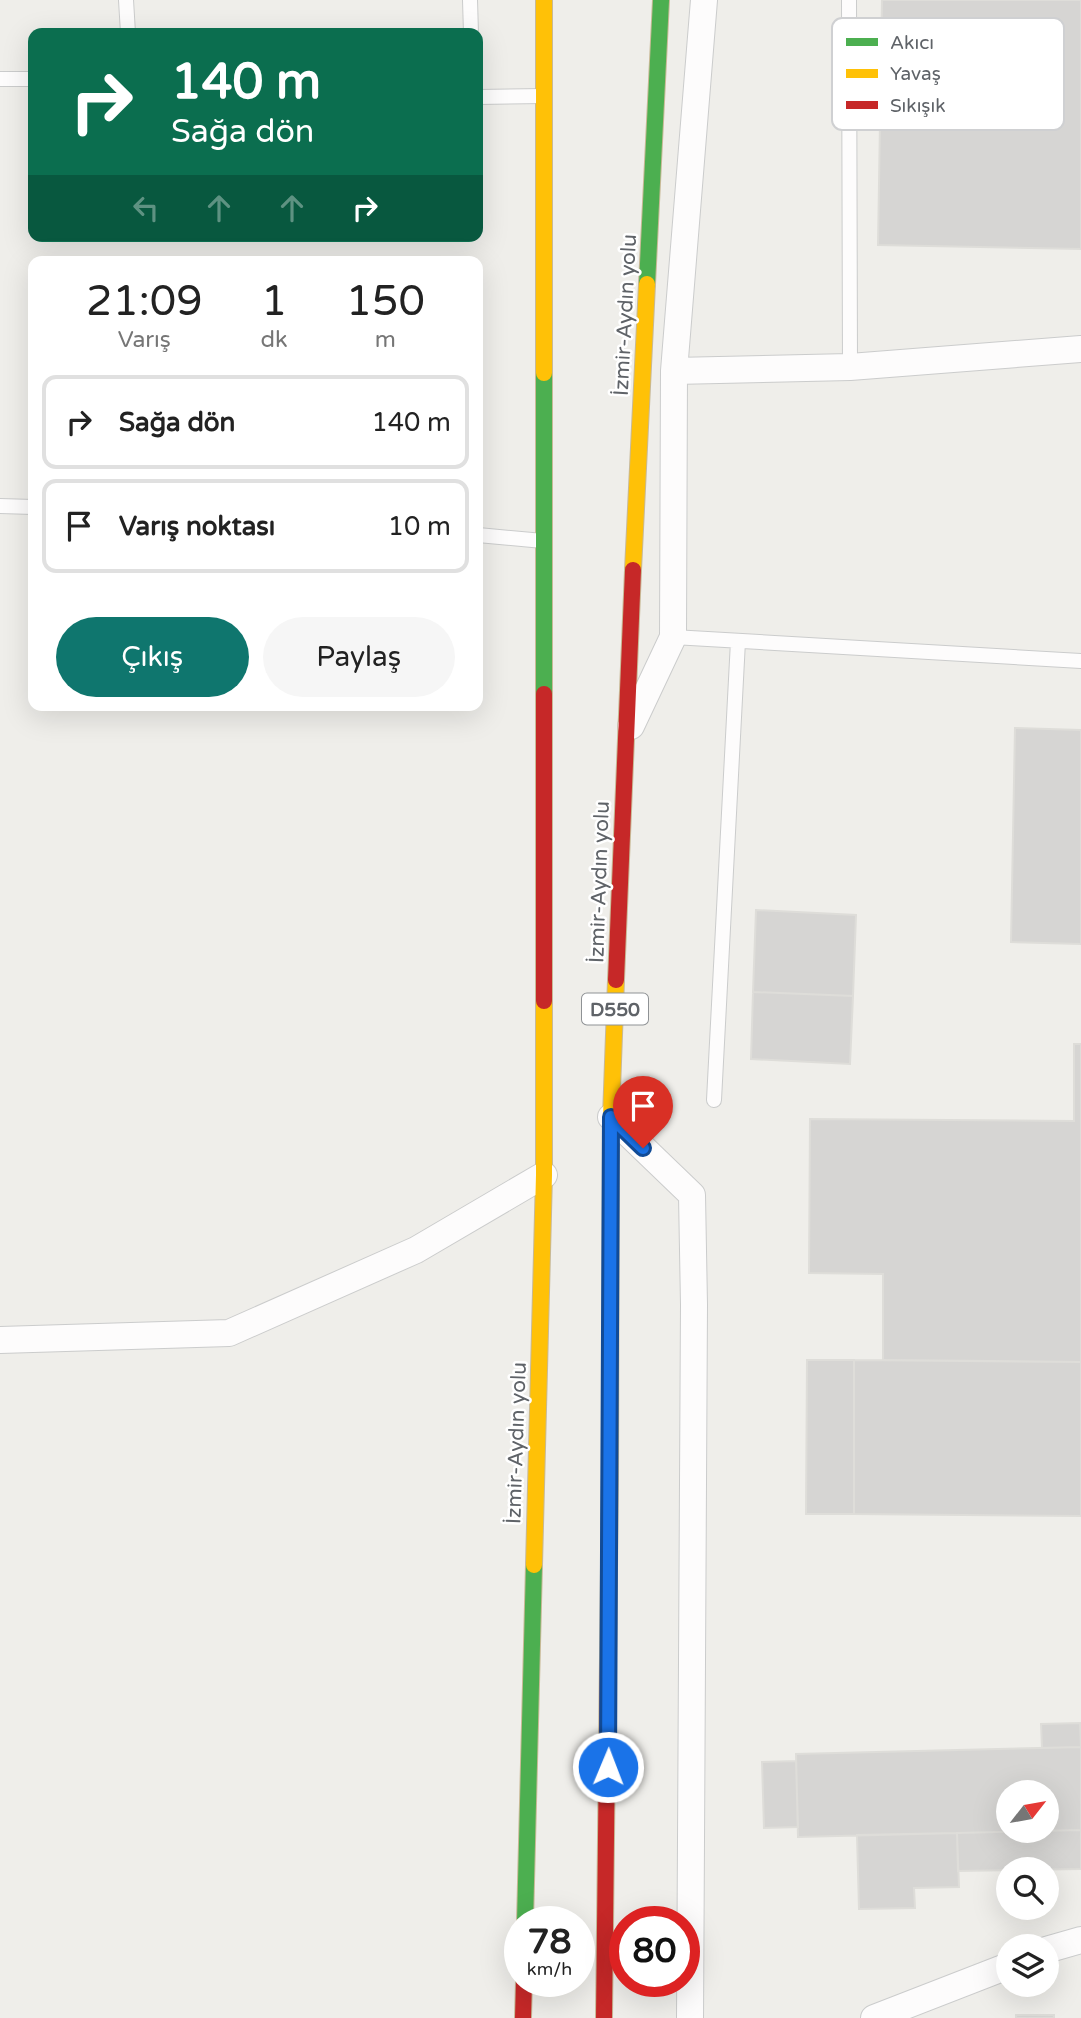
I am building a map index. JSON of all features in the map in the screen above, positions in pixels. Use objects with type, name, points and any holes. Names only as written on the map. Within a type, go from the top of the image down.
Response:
[{"type":"highway","name":"İzmir-Aydın yolu","points":[[525,1906],[544,1175],[544,0]]},
{"type":"highway","name":"İzmir-Aydın yolu","points":[[604,2018],[609,1697],[611,1117],[625,737],[661,0]]},
{"type":"highway","points":[[523,2018],[524,1997]]},
{"type":"street","points":[[625,737],[673,637],[674,371],[704,0]]},
{"type":"street","points":[[674,371],[850,366],[1081,349]]},
{"type":"street","points":[[611,1117],[692,1195],[694,1305],[690,2018]]},
{"type":"street","points":[[0,1340],[229,1333],[416,1250],[544,1175]]},
{"type":"street","points":[[1059,1946],[1081,1940]]},
{"type":"street","points":[[874,2018],[996,1971]]},
{"type":"lane","points":[[126,0],[128,28]]},
{"type":"lane","points":[[470,0],[471,28]]},
{"type":"lane","points":[[849,0],[849,18]]},
{"type":"lane","points":[[0,79],[28,79]]},
{"type":"lane","points":[[483,97],[544,96]]},
{"type":"lane","points":[[849,130],[850,366]]},
{"type":"lane","points":[[0,506],[28,507]]},
{"type":"lane","points":[[483,535],[544,541]]},
{"type":"lane","points":[[673,637],[1081,661]]},
{"type":"lane","points":[[714,1100],[738,641]]},
{"type":"building","points":[[882,0],[1081,0],[1081,249],[878,245],[880,130],[1064,130],[1064,18],[882,18]]},
{"type":"building","points":[[1015,728],[1081,730],[1081,944],[1011,942]]},
{"type":"building","points":[[756,910],[856,915],[853,996],[753,992]]},
{"type":"building","points":[[753,992],[853,996],[850,1064],[751,1059]]},
{"type":"building","points":[[1074,1044],[1081,1044],[1081,1362],[883,1360],[883,1274],[809,1273],[810,1119],[1074,1121]]},
{"type":"building","points":[[807,1360],[854,1360],[854,1514],[806,1514]]},
{"type":"building","points":[[854,1360],[1081,1362],[1081,1516],[854,1514]]},
{"type":"building","points":[[1080,1723],[1081,1747],[1042,1748],[1041,1724]]},
{"type":"building","points":[[1081,1747],[1081,1830],[1059,1831],[1059,1780],[996,1780],[996,1832],[798,1837],[796,1754]]},
{"type":"building","points":[[796,1761],[798,1827],[764,1828],[762,1762]]},
{"type":"building","points":[[1081,1830],[1081,1869],[1059,1869],[1059,1857],[996,1857],[996,1870],[958,1871],[957,1833],[996,1832],[996,1843],[1059,1843],[1059,1831]]},
{"type":"building","points":[[957,1833],[959,1887],[914,1888],[915,1908],[859,1909],[857,1835]]},
{"type":"building","points":[[1016,2015],[1054,2015],[1054,2018],[1016,2018]]},
{"type":"traffic: fast","points":[[647,284],[661,0]]},
{"type":"traffic: fast","points":[[544,373],[544,694]]},
{"type":"traffic: fast","points":[[525,1906],[534,1565]]},
{"type":"traffic: slow","points":[[544,0],[544,373]]},
{"type":"traffic: slow","points":[[633,570],[647,284]]},
{"type":"traffic: slow","points":[[610,1478],[611,1117],[616,980]]},
{"type":"traffic: slow","points":[[534,1565],[544,1175],[544,1001]]},
{"type":"traffic: jam","points":[[616,980],[633,570]]},
{"type":"traffic: jam","points":[[544,694],[544,1001]]},
{"type":"traffic: jam","points":[[604,2018],[610,1478]]},
{"type":"traffic: jam","points":[[523,2018],[524,1997]]},
{"type":"route","points":[[608,1767],[611,1117],[643,1148]]}]
